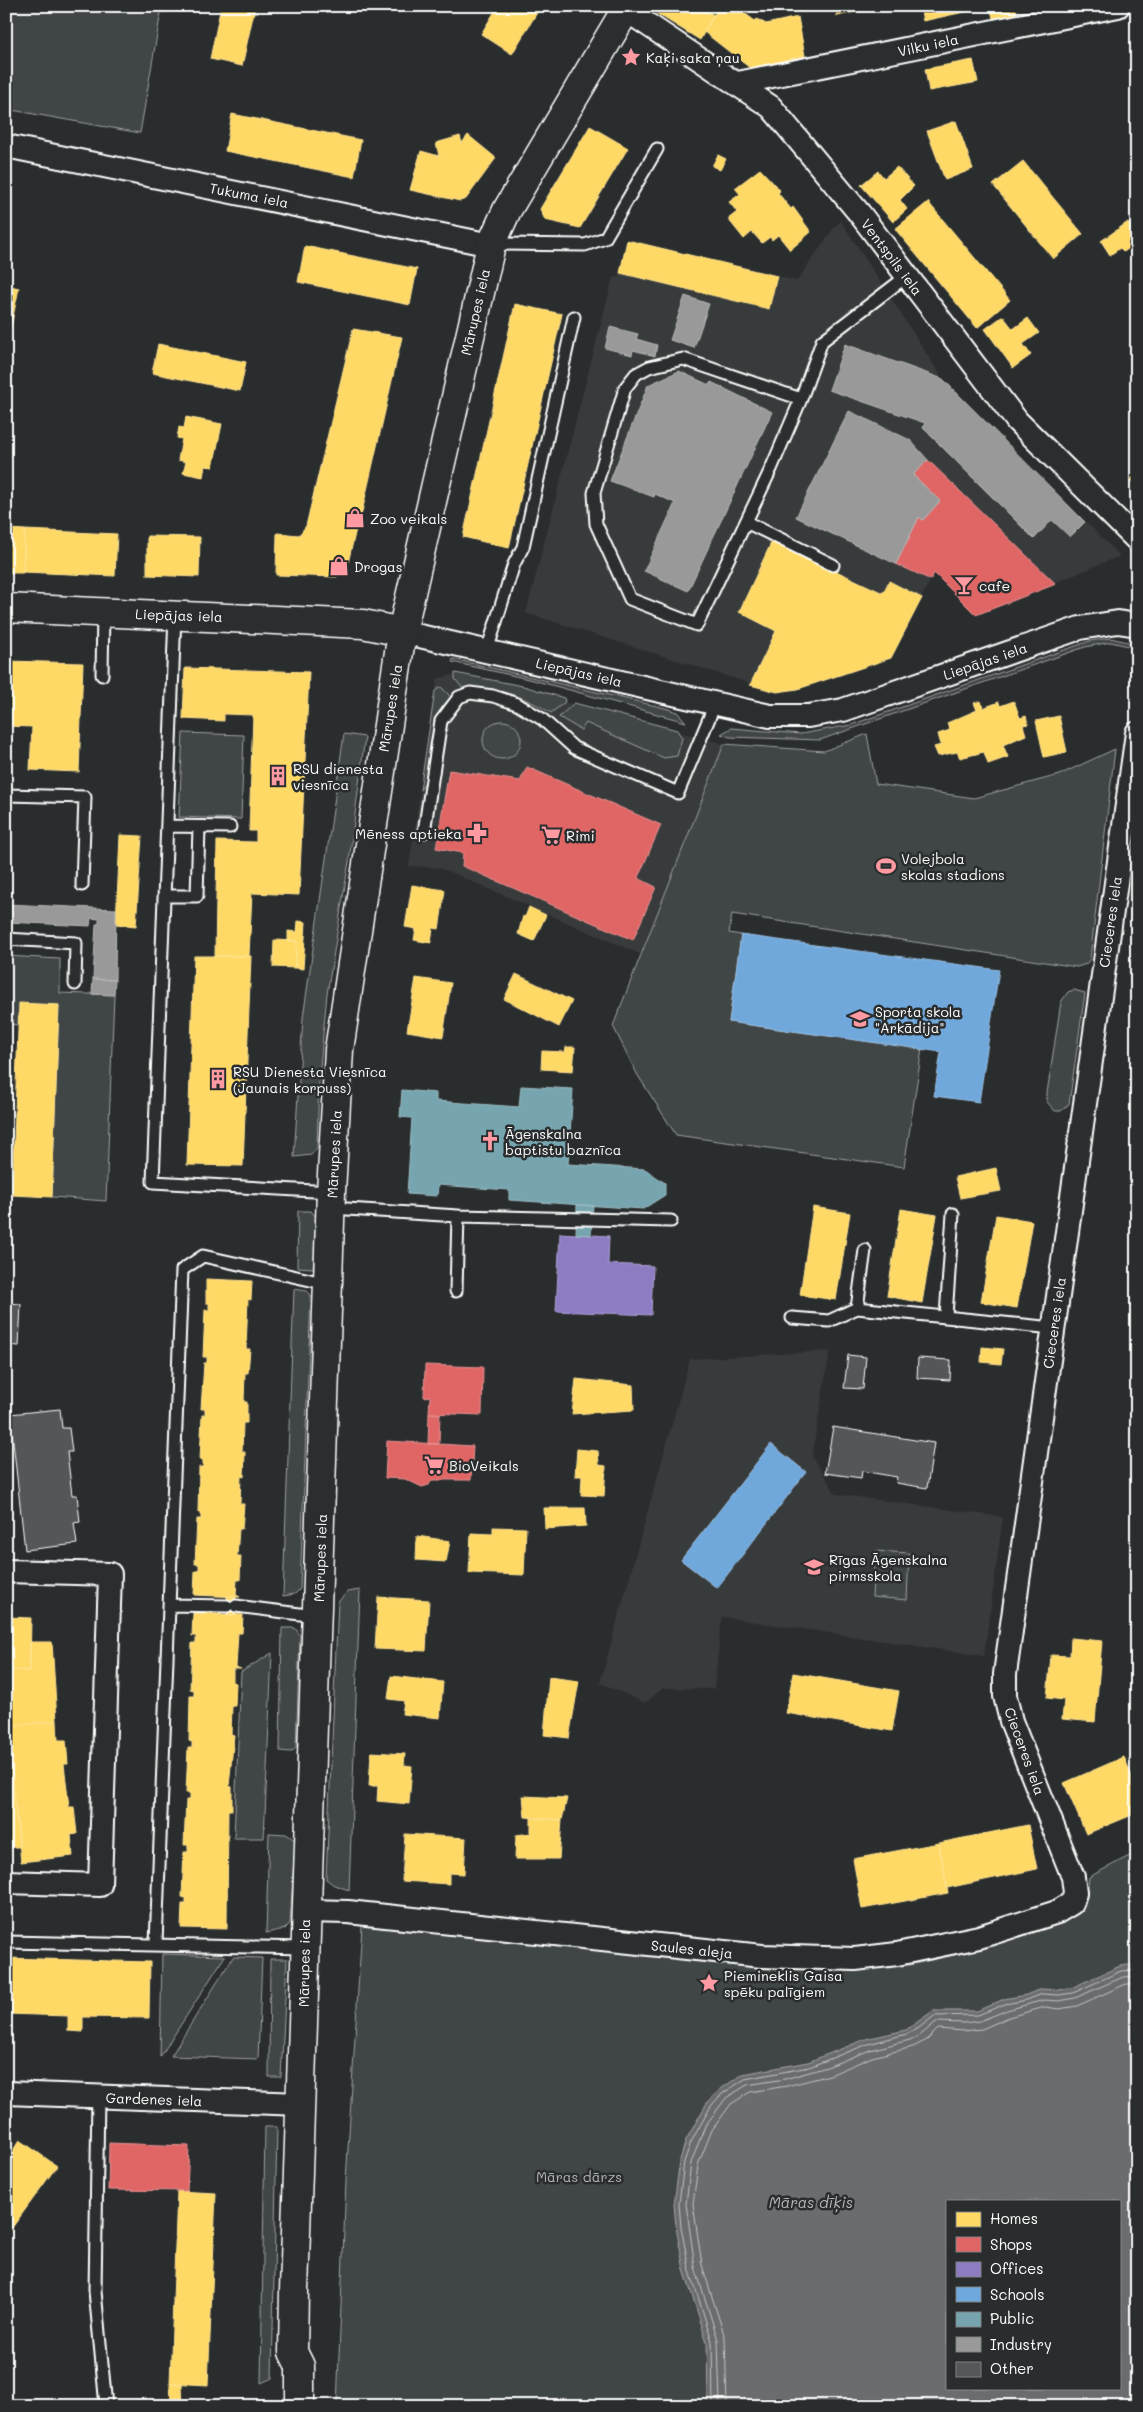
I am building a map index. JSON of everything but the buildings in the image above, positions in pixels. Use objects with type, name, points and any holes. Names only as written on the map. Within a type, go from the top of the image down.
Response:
[{"type":"street","name":"Vilku iela","points":[[738,83],[1118,6]]},
{"type":"street","name":"Ventspils iela","points":[[625,7],[738,83],[771,108],[860,214],[1017,421],[1137,540]]},
{"type":"street","name":"Mārupes iela","points":[[300,2406],[300,2366],[293,2352],[305,1911],[318,1616],[331,1200],[339,1050],[402,632],[491,244],[507,210],[625,7]]},
{"type":"street","name":"Tukuma iela","points":[[6,146],[491,244]]},
{"type":"street","name":"Liepājas iela","points":[[6,608],[363,624],[487,650],[770,716],[808,716],[843,710],[1080,628],[1118,622],[1137,625]]},
{"type":"street","name":"Cieceres iela","points":[[1072,1903],[1075,1893],[1073,1876],[1011,1721],[1005,1696],[1005,1674],[1137,733]]},
{"type":"street","points":[[6,1571],[110,1574],[100,1885],[6,1882]]},
{"type":"street","name":"Saules aleja","points":[[305,1911],[348,1912],[762,1956],[855,1959],[897,1954],[980,1937],[1057,1912],[1072,1903]]},
{"type":"street","name":"Gardenes iela","points":[[6,2093],[301,2104]]},
{"type":"street","name":"Mārupes iela","points":[[284,2406],[284,2365],[293,2352]]},
{"type":"lane","points":[[491,244],[585,244],[605,238],[657,148]]},
{"type":"lane","points":[[801,399],[683,359],[649,366],[636,374],[625,388],[594,493],[596,524],[630,599],[697,625],[801,399],[822,341],[907,276]]},
{"type":"lane","points":[[487,650],[514,564],[523,547],[574,318]]},
{"type":"lane","points":[[746,522],[833,565]]},
{"type":"lane","points":[[102,675],[104,612]]},
{"type":"lane","points":[[175,615],[171,689],[169,826],[153,1182],[331,1200],[458,1216],[671,1221]]},
{"type":"lane","points":[[424,832],[441,721],[459,697],[470,693],[493,696],[517,704],[542,719],[574,748],[678,793],[716,704]]},
{"type":"lane","points":[[6,795],[85,797],[82,885]]},
{"type":"lane","points":[[169,826],[230,827]]},
{"type":"lane","points":[[166,896],[197,896],[199,827]]},
{"type":"lane","points":[[6,939],[76,943],[75,984]]},
{"type":"lane","points":[[946,1316],[953,1214]]},
{"type":"lane","points":[[456,1291],[458,1216]]},
{"type":"lane","points":[[857,1308],[865,1250]]},
{"type":"lane","points":[[156,1944],[182,1270],[203,1256],[328,1284]]},
{"type":"lane","points":[[792,1318],[829,1321],[857,1308],[1053,1328]]},
{"type":"lane","points":[[170,1605],[232,1606],[318,1616]]},
{"type":"lane","points":[[6,1942],[304,1948]]},
{"type":"lane","points":[[98,2096],[95,2291],[106,2406]]},
{"type":"shaded area","points":[[841,221],[943,379],[1120,556],[976,615],[934,573],[891,658],[798,689],[777,692],[526,613],[613,277],[618,278],[627,240],[797,281],[835,226]]},
{"type":"shaded area","points":[[457,674],[724,744],[698,820],[640,954],[450,872],[439,868],[409,866],[437,679]]},
{"type":"shaded area","name":"Rīgas Āgenskalna pirmsskola","points":[[830,1351],[812,1456],[836,1494],[1003,1517],[984,1656],[722,1617],[714,1689],[663,1688],[645,1703],[600,1683],[690,1359]]},
{"type":"green space","points":[[6,6],[162,6],[140,133],[6,109]]},
{"type":"green space","points":[[1110,638],[1137,644],[1137,648],[1111,642],[1085,647],[820,740],[730,737],[721,734],[731,728],[801,734],[851,725],[1090,641]]},
{"type":"green space","points":[[453,659],[665,708],[677,712],[686,722],[533,680],[452,662]]},
{"type":"green space","points":[[455,673],[523,686],[564,698],[565,702],[551,713],[520,697],[498,691],[487,689],[464,690],[455,679]]},
{"type":"green space","points":[[441,687],[451,697],[443,706],[434,726],[425,782],[420,790],[435,691]]},
{"type":"green space","points":[[574,703],[677,730],[682,738],[677,756],[664,758],[586,723],[581,730],[559,717]]},
{"type":"green space","points":[[502,721],[516,726],[521,740],[516,754],[502,759],[488,754],[483,740],[488,726]]},
{"type":"green space","points":[[183,733],[244,735],[241,819],[179,817]]},
{"type":"green space","points":[[344,734],[365,737],[349,861],[327,994],[319,1077],[317,1148],[311,1155],[294,1157],[303,1018]]},
{"type":"green space","points":[[867,734],[876,784],[974,798],[1059,775],[1115,749],[1090,959],[1086,964],[1077,967],[732,914],[729,933],[741,935],[729,1022],[922,1049],[904,1167],[676,1135],[637,1074],[613,1026],[724,744],[824,751]]},
{"type":"green space","points":[[6,956],[60,959],[60,993],[114,995],[106,1201],[52,1197],[59,1005],[20,1004],[19,1025],[6,1024]]},
{"type":"green space","points":[[1074,990],[1085,993],[1069,1104],[1061,1111],[1055,1111],[1047,1102],[1047,1093],[1061,1002],[1068,992]]},
{"type":"green space","points":[[298,1211],[311,1211],[318,1219],[313,1268],[297,1267]]},
{"type":"green space","points":[[294,1289],[307,1291],[311,1295],[300,1589],[295,1594],[283,1596]]},
{"type":"green space","points":[[875,1551],[909,1553],[907,1600],[872,1597]]},
{"type":"green space","points":[[360,1590],[349,1890],[334,1885],[326,1879],[338,1602],[347,1592]]},
{"type":"green space","points":[[282,1628],[295,1628],[300,1635],[296,1748],[291,1752],[280,1751]]},
{"type":"green space","points":[[272,1653],[264,1838],[234,1838],[241,1672]]},
{"type":"green space","points":[[269,1833],[286,1834],[295,1840],[290,1923],[285,1929],[266,1933]]},
{"type":"green space","name":"Māras dārzs","points":[[1137,1852],[1137,2406],[337,2406],[346,2181],[362,1926],[836,1969],[909,1965],[976,1950],[1075,1914],[1087,1897],[1089,1877]]},
{"type":"green space","points":[[162,1954],[225,1956],[160,2057]]},
{"type":"green space","points":[[233,1957],[262,1958],[258,2059],[171,2056]]},
{"type":"green space","points":[[270,1959],[287,1959],[281,2077],[269,2077]]},
{"type":"green space","points":[[265,2127],[277,2127],[272,2378],[261,2383]]},
{"type":"water","name":"Māras dīķis","points":[[1137,1964],[1137,2406],[708,2406],[707,2342],[684,2270],[674,2204],[680,2160],[686,2140],[707,2103],[719,2090],[743,2074],[808,2062],[866,2039],[906,2030],[933,2011],[977,2011],[1004,1999],[1026,1995],[1041,1989],[1059,1990],[1071,1988],[1120,1966]]},
{"type":"place","name":"Kaķi saka ņau","points":[[631,57]]},
{"type":"place","name":"Zoo veikals","points":[[355,518]]},
{"type":"place","name":"Drogas","points":[[339,566]]},
{"type":"place","name":"cafe","points":[[964,585]]},
{"type":"place","name":"RSU dienesta viesnīca","points":[[278,776]]},
{"type":"place","name":"Mēness aptieka","points":[[477,833]]},
{"type":"place","name":"Rimi","points":[[551,835]]},
{"type":"place","name":"Volejbola skolas stadions","points":[[886,866]]},
{"type":"place","name":"Sporta skola \"Arkādija\"","points":[[860,1019]]},
{"type":"place","name":"RSU Dienesta Viesnīca (Jaunais korpuss)","points":[[218,1079]]},
{"type":"place","name":"Āgenskalna baptistu baznīca","points":[[490,1141]]},
{"type":"place","name":"BioVeikals","points":[[434,1465]]},
{"type":"place","name":"Rīgas Āgenskalna pirmsskola","points":[[814,1567]]},
{"type":"place","name":"Piemineklis Gaisa spēku palīgiem","points":[[709,1983]]}]
